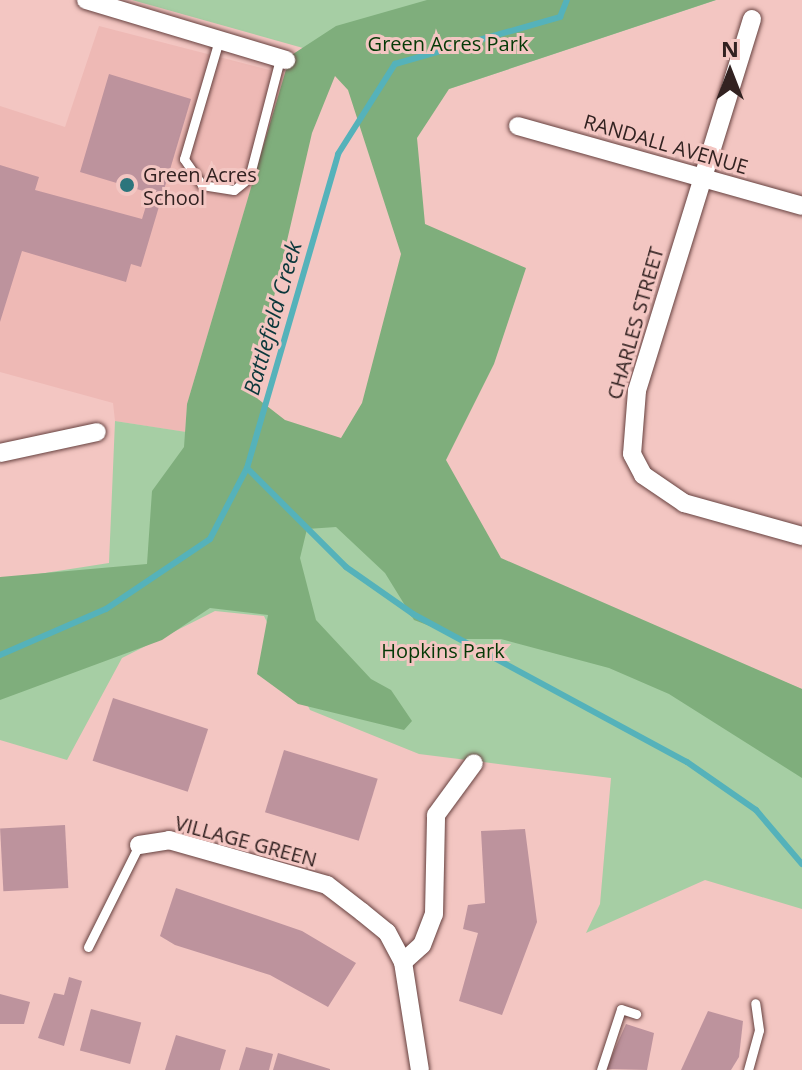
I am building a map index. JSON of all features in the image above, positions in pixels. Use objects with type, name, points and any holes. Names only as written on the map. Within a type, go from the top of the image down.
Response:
[{"type":"street","points":[[86,0],[283,60]]},
{"type":"street","name":"CHARLES STREET","points":[[752,19],[637,391],[632,454],[643,475],[684,503],[802,536]]},
{"type":"street","name":"RANDALL AVENUE","points":[[518,126],[802,206]]},
{"type":"street","points":[[0,453],[97,432]]},
{"type":"street","points":[[403,962],[422,945],[434,914],[436,815],[474,763]]},
{"type":"street","name":"VILLAGE GREEN","points":[[139,845],[169,840],[327,885],[387,932],[403,962],[420,1070]]},
{"type":"lane","points":[[219,40],[184,159],[202,185],[234,190],[249,178],[283,60]]},
{"type":"lane","points":[[88,947],[139,845]]},
{"type":"lane","points":[[748,1070],[759,1030],[755,1003]]},
{"type":"lane","points":[[601,1070],[621,1009],[636,1014]]},
{"type":"shaded area","name":"Green Acres School","points":[[99,26],[285,74],[187,404],[185,432],[115,421],[113,403],[0,372],[0,106],[65,127]]},
{"type":"green space","name":"Green Acres Park","points":[[132,0],[716,0],[449,89]]},
{"type":"green space","points":[[427,0],[716,0],[449,89],[417,138],[425,224],[526,268],[494,364],[446,460],[501,558],[802,689],[802,778],[669,694],[609,668],[501,639],[464,639],[414,620],[385,573],[336,527],[307,529],[300,558],[316,620],[371,679],[391,690],[412,721],[404,730],[298,704],[257,674],[268,615],[210,608],[162,640],[0,700],[0,577],[147,564],[152,491],[184,447],[187,404],[290,56],[336,26]],"holes":[[[335,76],[348,90],[401,254],[362,403],[341,438],[285,420],[258,399],[254,383],[312,133]]]},
{"type":"green space","name":"Hopkins Park","points":[[115,421],[336,455],[361,510],[802,689],[802,909],[705,880],[586,933],[600,904],[611,778],[419,754],[310,710],[264,616],[215,611],[122,658],[67,760],[0,740],[0,580],[109,563]]},
{"type":"building","points":[[109,74],[191,99],[141,267],[131,264],[126,282],[22,251],[0,322],[0,165],[39,177],[35,190],[142,219],[150,193],[80,172]]},
{"type":"building","points":[[113,698],[208,729],[188,792],[93,761]]},
{"type":"building","points":[[284,750],[378,779],[359,841],[265,812]]},
{"type":"building","points":[[65,825],[68,888],[3,891],[0,828]]},
{"type":"building","points":[[525,829],[537,922],[502,1015],[459,1001],[478,933],[463,929],[468,905],[485,903],[481,831]]},
{"type":"building","points":[[176,888],[302,931],[356,963],[328,1007],[270,975],[175,945],[160,936]]},
{"type":"building","points":[[69,977],[82,981],[64,1046],[38,1038],[54,993],[64,995]]},
{"type":"building","points":[[0,994],[30,1002],[24,1024],[0,1024]]},
{"type":"building","points":[[91,1009],[141,1022],[130,1064],[80,1051]]},
{"type":"building","points":[[708,1011],[743,1021],[739,1057],[731,1070],[681,1070]]},
{"type":"building","points":[[626,1024],[654,1033],[647,1070],[606,1069]]},
{"type":"building","points":[[176,1035],[226,1050],[220,1070],[165,1070]]},
{"type":"building","points":[[246,1047],[273,1054],[269,1070],[239,1070]]},
{"type":"building","points":[[278,1053],[330,1069],[330,1070],[273,1070]]},
{"type":"waterway","name":"Battlefield Creek","points":[[0,655],[106,609],[210,539],[247,468],[338,154],[395,64],[560,17],[567,0]]},
{"type":"waterway","points":[[247,468],[346,567],[413,614],[687,762],[756,810],[802,864]]},
{"type":"place","name":"Green Acres School","points":[[127,185]]}]
